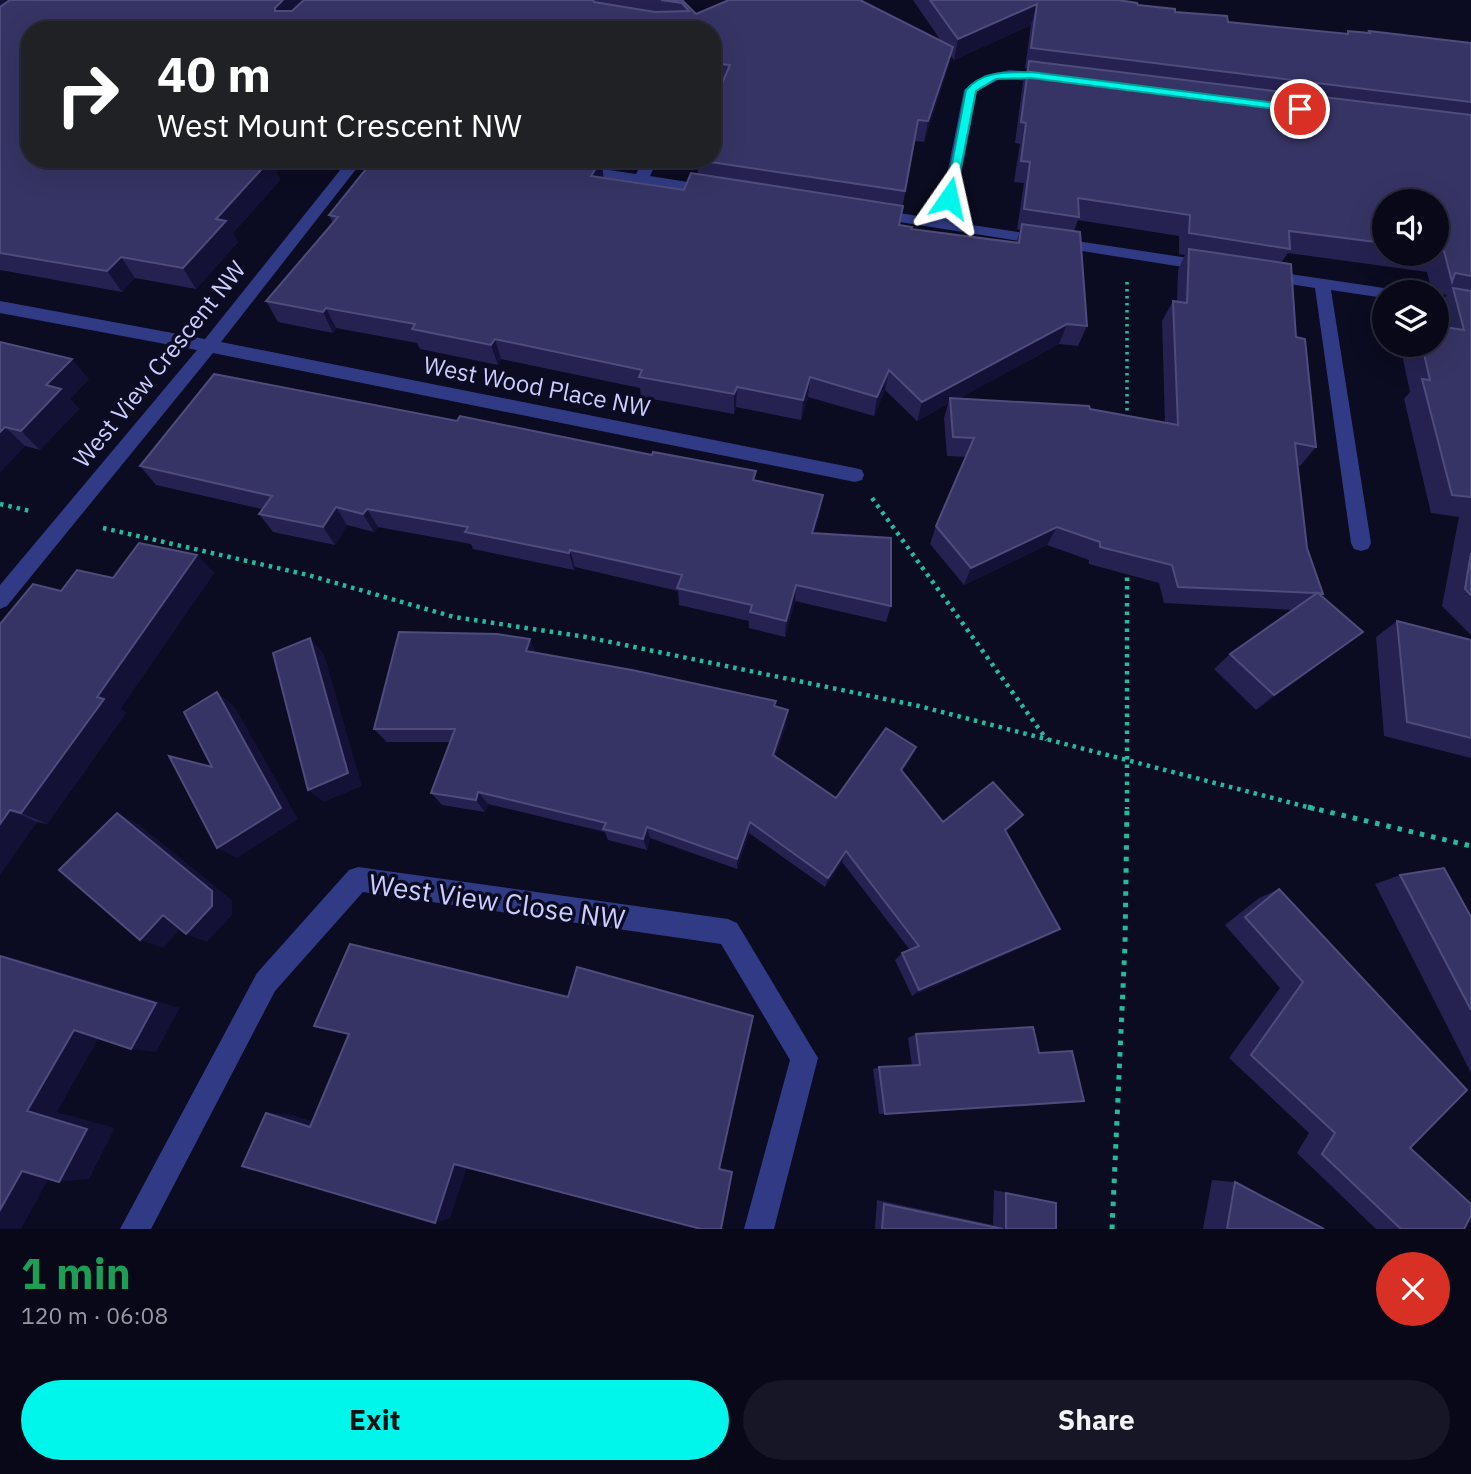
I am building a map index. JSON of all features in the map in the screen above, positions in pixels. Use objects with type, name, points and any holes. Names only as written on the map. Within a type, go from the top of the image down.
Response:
[{"type":"street","points":[[944,225],[971,90],[985,79],[1004,74],[1073,80]]},
{"type":"street","name":"West View Crescent NW","points":[[0,600],[209,346],[349,168]]},
{"type":"street","points":[[568,168],[723,191]]},
{"type":"street","points":[[640,179],[646,168]]},
{"type":"street","points":[[861,212],[1218,267]]},
{"type":"street","points":[[1244,272],[1372,291]]},
{"type":"street","points":[[1322,284],[1361,543]]},
{"type":"street","points":[[1449,303],[1471,307]]},
{"type":"street","name":"West Wood Place NW","points":[[0,307],[855,475]]},
{"type":"street","name":"West View Close NW","points":[[135,1229],[266,982],[358,879],[728,933],[804,1058],[759,1229]]},
{"type":"path","points":[[1127,253],[1127,429]]},
{"type":"path","points":[[855,475],[1048,740]]},
{"type":"path","points":[[66,519],[308,575],[454,617],[586,637],[919,706],[1471,846]]},
{"type":"path","points":[[1112,1229],[1125,944],[1127,565]]},
{"type":"building","points":[[10,0],[283,0],[275,11],[292,11],[304,0],[593,0],[655,12],[689,11],[682,3],[661,0],[682,0],[696,14],[729,0],[860,0],[953,47],[928,121],[918,120],[905,191],[721,164],[721,86],[730,65],[721,64],[721,21],[21,21],[21,168],[263,168],[216,219],[226,221],[183,268],[121,257],[107,271],[0,253],[0,7]]},
{"type":"building","points":[[930,0],[1118,0],[1175,9],[1175,12],[1227,16],[1228,22],[1348,34],[1348,31],[1370,33],[1369,31],[1471,43],[1471,102],[1031,48],[1037,4],[958,39]]},
{"type":"building","points":[[1029,61],[1471,115],[1471,276],[1455,273],[1452,282],[1448,266],[1449,189],[1372,189],[1372,241],[1289,231],[1290,249],[1189,233],[1190,215],[1078,198],[1079,217],[1024,209],[1030,162],[1021,161],[1026,123],[1021,122]]},
{"type":"building","points":[[367,168],[596,168],[591,176],[684,190],[691,173],[903,206],[899,225],[912,227],[911,229],[1019,243],[1022,224],[1080,232],[1087,326],[1067,324],[922,402],[889,370],[877,397],[810,377],[803,400],[737,387],[734,394],[639,377],[642,370],[495,339],[491,345],[412,329],[415,324],[326,308],[323,312],[266,301],[338,217],[329,215]]},
{"type":"building","points":[[1189,249],[1291,264],[1296,337],[1305,339],[1316,447],[1295,443],[1307,548],[1323,594],[1318,593],[1363,632],[1274,695],[1230,654],[1317,593],[1178,587],[1172,565],[1100,547],[1100,542],[1057,527],[971,568],[936,526],[974,438],[953,437],[950,398],[1089,406],[1090,409],[1178,425],[1173,301],[1187,303]]},
{"type":"building","points":[[1453,288],[1471,291],[1471,497],[1452,495],[1422,379],[1430,380],[1425,357],[1449,357],[1449,328],[1464,330]]},
{"type":"building","points":[[0,342],[72,359],[46,385],[61,389],[21,431],[5,427],[0,432]]},
{"type":"building","points":[[214,374],[457,421],[460,416],[652,455],[653,452],[756,471],[753,480],[823,495],[812,533],[891,538],[891,606],[796,585],[786,621],[750,612],[752,605],[677,588],[682,575],[570,550],[569,553],[465,532],[468,527],[367,509],[363,514],[336,507],[323,527],[259,514],[272,496],[140,466]]},
{"type":"building","points":[[139,543],[197,555],[97,697],[104,699],[21,813],[10,810],[0,824],[0,624],[33,584],[61,591],[77,570],[113,578]]},
{"type":"building","points":[[1471,553],[1471,595],[1465,589]]},
{"type":"building","points":[[1397,621],[1471,640],[1471,738],[1407,722]]},
{"type":"building","points":[[399,632],[497,634],[530,639],[526,651],[632,670],[776,701],[774,706],[788,710],[773,755],[836,798],[886,728],[916,747],[901,770],[943,822],[993,782],[1023,815],[1005,830],[1060,929],[919,990],[902,953],[919,946],[846,851],[828,878],[750,822],[737,859],[647,827],[643,839],[603,829],[606,823],[478,792],[476,800],[431,793],[455,729],[374,729]]},
{"type":"building","points":[[310,638],[348,773],[308,790],[273,653]]},
{"type":"building","points":[[217,692],[281,808],[217,848],[169,756],[212,767],[184,712]]},
{"type":"building","points":[[117,813],[212,891],[212,906],[186,934],[163,915],[140,940],[59,870]]},
{"type":"building","points":[[1444,868],[1471,917],[1471,1010],[1400,875]]},
{"type":"building","points":[[1279,889],[1467,1090],[1410,1148],[1471,1204],[1471,1216],[1464,1229],[1401,1229],[1322,1154],[1335,1133],[1251,1055],[1303,982],[1245,917]]},
{"type":"building","points":[[350,944],[568,997],[577,967],[753,1016],[719,1169],[732,1172],[721,1229],[701,1229],[454,1164],[435,1223],[242,1166],[266,1113],[310,1127],[349,1034],[314,1026]]},
{"type":"building","points":[[0,956],[156,1003],[131,1049],[74,1030],[27,1111],[87,1129],[59,1182],[22,1171],[0,1210]]},
{"type":"building","points":[[1033,1027],[1039,1053],[1072,1051],[1084,1101],[885,1114],[879,1067],[920,1065],[916,1034]]},
{"type":"building","points":[[1235,1182],[1324,1229],[1227,1229]]},
{"type":"building","points":[[1006,1193],[1056,1203],[1056,1229],[1006,1229]]},
{"type":"building","points":[[884,1204],[1003,1229],[882,1229]]},
{"type":"route","points":[[949,198],[971,90],[977,83],[994,76],[1031,75],[1300,109]]}]
